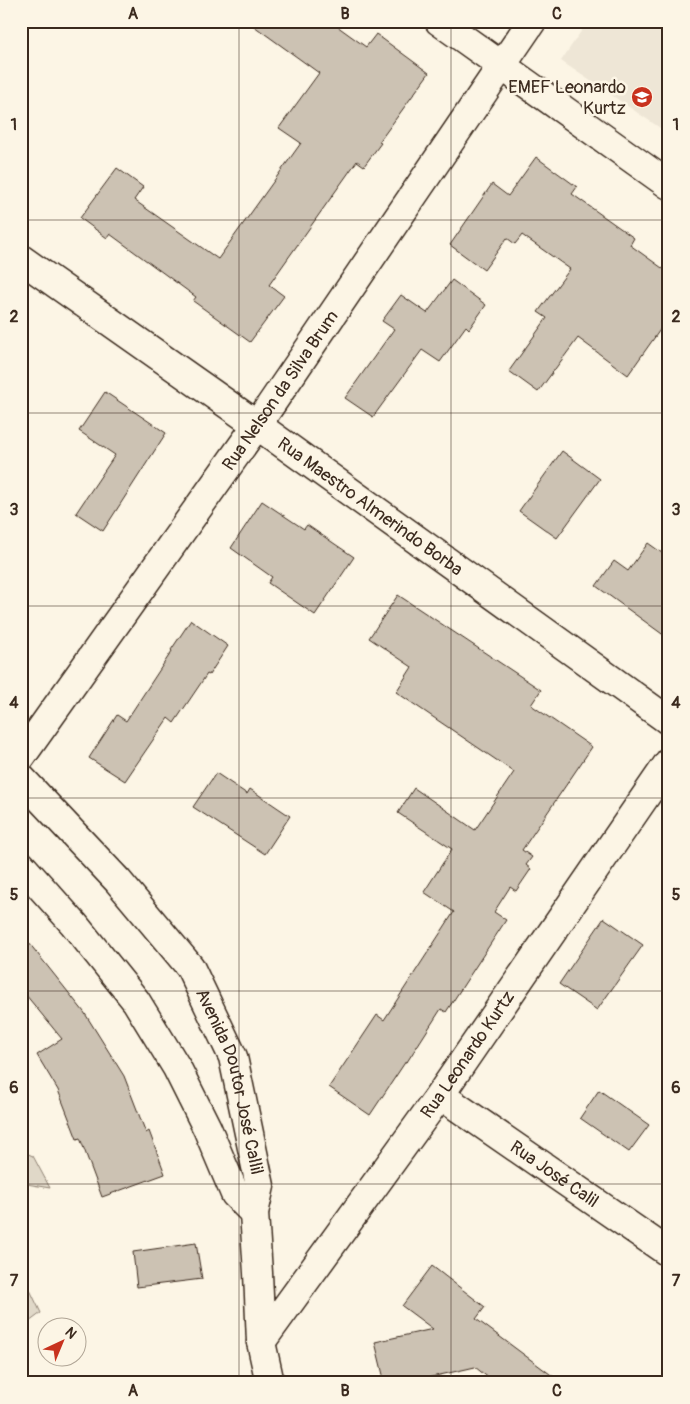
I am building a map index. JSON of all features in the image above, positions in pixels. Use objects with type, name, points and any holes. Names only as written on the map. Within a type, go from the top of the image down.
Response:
[{"type":"street","points":[[439,21],[669,185]]},
{"type":"street","name":"Rua Nelson da Silva Brum","points":[[21,757],[257,425],[532,21]]},
{"type":"street","name":"Rua Maestro Almerindo Borba","points":[[21,259],[257,425],[669,721]]},
{"type":"street","name":"Rua Leonardo Kurtz","points":[[261,1342],[440,1095],[669,762]]},
{"type":"street","name":"Avenida Doutor José Callil","points":[[21,778],[118,881],[190,967],[233,1057],[260,1186],[254,1212]]},
{"type":"street","name":"Avenida Doutor José Callil","points":[[21,866],[74,924],[136,1001],[177,1068],[207,1128],[235,1194],[254,1212]]},
{"type":"street","name":"Rua José Calil","points":[[440,1095],[669,1253]]},
{"type":"street","points":[[254,1212],[261,1342],[270,1383]]},
{"type":"shaded area","name":"EMEF Leonardo Kurtz","points":[[588,21],[669,21],[669,134],[561,61]]},
{"type":"shaded area","points":[[21,1151],[33,1156],[50,1188],[21,1183]]},
{"type":"shaded area","points":[[21,1271],[41,1313],[21,1328]]},
{"type":"building","points":[[247,21],[330,21],[366,47],[376,34],[429,73],[364,166],[357,161],[269,285],[284,296],[250,342],[193,301],[196,297],[110,234],[107,238],[80,218],[117,168],[143,187],[134,200],[218,259],[301,143],[279,128],[319,73]]},
{"type":"building","points":[[536,157],[577,187],[572,194],[634,238],[630,245],[669,273],[669,317],[628,375],[578,338],[538,392],[509,371],[547,318],[538,312],[570,269],[522,235],[515,244],[507,238],[484,270],[450,245],[492,184],[508,196]]},
{"type":"building","points":[[452,280],[486,305],[469,329],[466,326],[440,362],[422,350],[373,417],[345,398],[394,329],[382,321],[401,295],[427,313]]},
{"type":"building","points":[[105,392],[166,433],[103,531],[76,513],[115,455],[79,431]]},
{"type":"building","points":[[562,451],[600,479],[557,538],[519,511]]},
{"type":"building","points":[[262,501],[304,529],[307,525],[354,557],[315,615],[268,583],[272,577],[231,548]]},
{"type":"building","points":[[648,543],[669,558],[669,639],[596,586],[614,561],[628,571]]},
{"type":"building","points":[[398,595],[541,690],[531,705],[592,747],[522,850],[532,857],[526,865],[531,869],[516,891],[510,887],[494,912],[506,920],[446,1012],[441,1009],[370,1115],[329,1087],[377,1015],[384,1020],[454,912],[424,892],[452,849],[398,813],[414,788],[475,830],[514,772],[396,692],[412,667],[369,638]]},
{"type":"building","points":[[191,620],[228,646],[174,723],[168,718],[125,781],[89,758],[117,715],[126,721]]},
{"type":"building","points":[[216,773],[247,794],[250,789],[290,816],[265,854],[193,807]]},
{"type":"building","points":[[604,918],[643,945],[597,1010],[559,984]]},
{"type":"building","points":[[21,933],[84,1012],[124,1076],[146,1133],[149,1131],[165,1174],[102,1197],[80,1138],[77,1139],[58,1090],[37,1055],[62,1039],[21,989]]},
{"type":"building","points":[[599,1090],[649,1125],[629,1152],[580,1118]]},
{"type":"building","points":[[196,1243],[202,1279],[137,1287],[133,1252]]},
{"type":"building","points":[[432,1266],[485,1307],[476,1319],[562,1383],[495,1383],[475,1367],[405,1383],[385,1383],[375,1342],[433,1329],[402,1306]]},
{"type":"place","name":"EMEF Leonardo Kurtz","points":[[642,97]]}]
